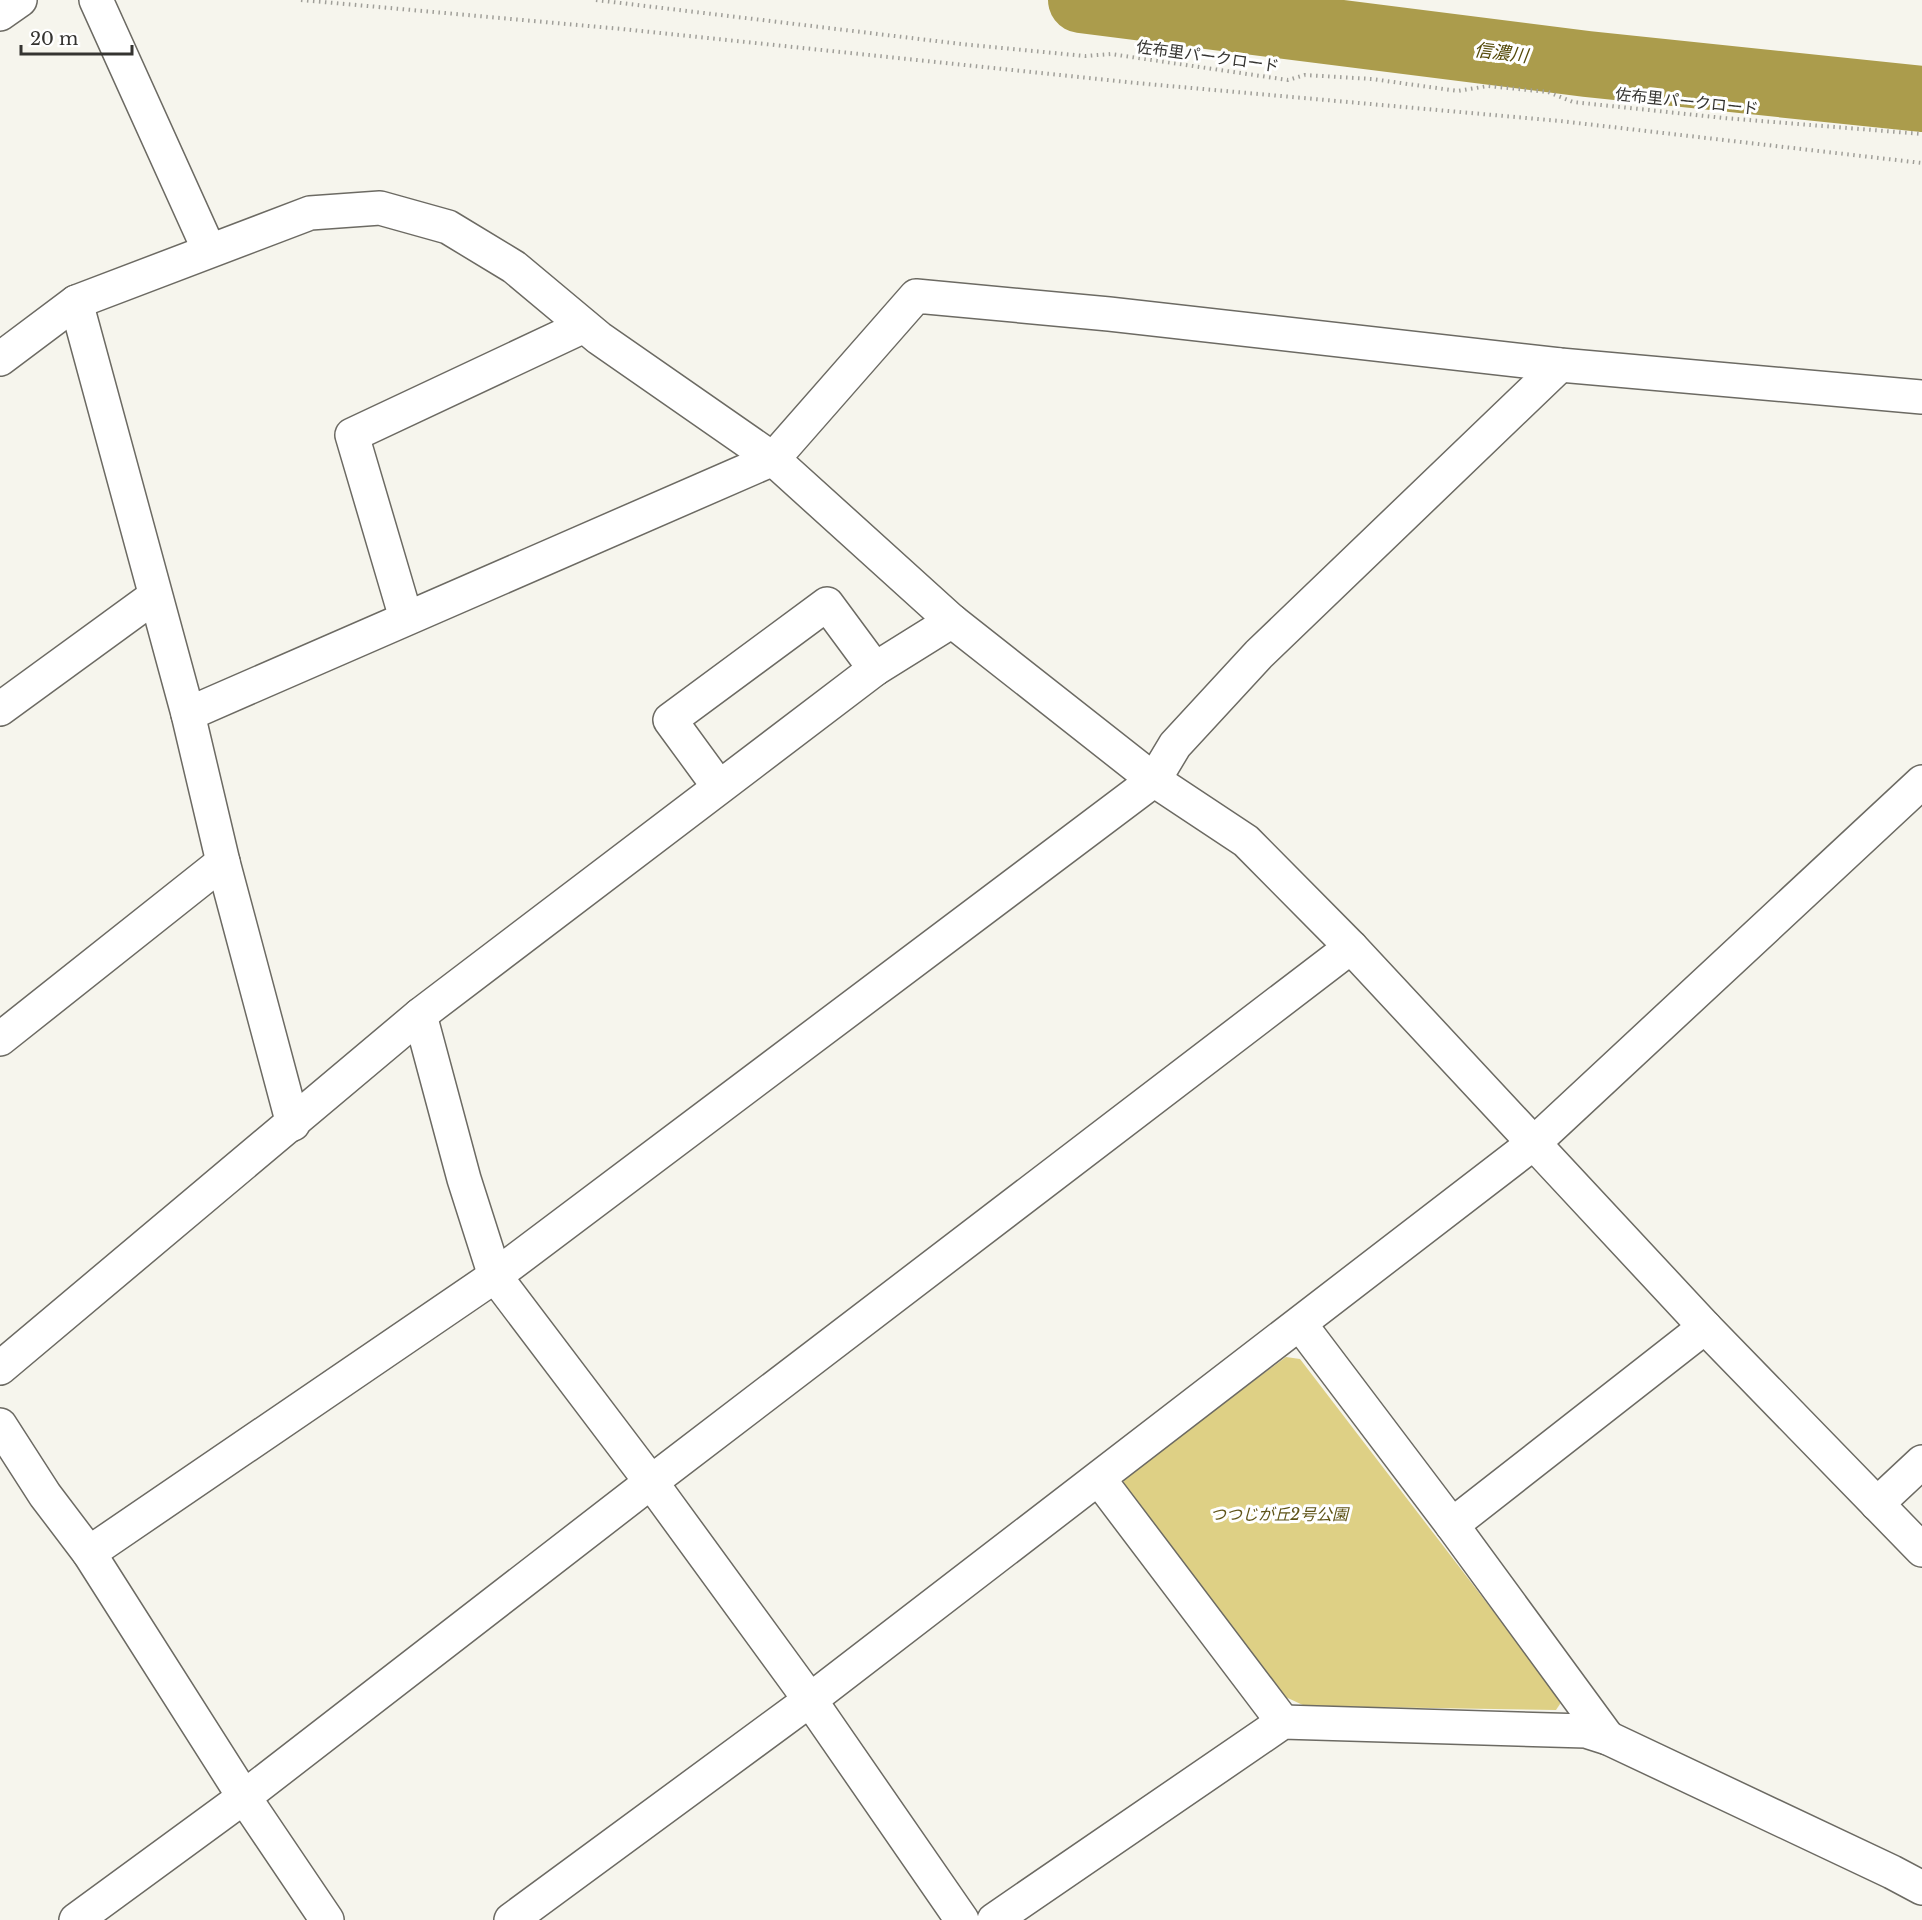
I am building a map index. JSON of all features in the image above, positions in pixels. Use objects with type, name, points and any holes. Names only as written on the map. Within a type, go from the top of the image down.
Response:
[{"type":"street","points":[[0,14],[20,0]]},
{"type":"street","points":[[96,0],[209,250]]},
{"type":"street","points":[[0,358],[76,302],[310,213],[380,208],[448,227],[514,267],[584,326],[773,459],[952,621],[1154,780],[1246,841],[1351,947],[1705,1327],[1922,1550]]},
{"type":"street","points":[[188,714],[773,459],[916,296],[1109,314],[1560,365],[1922,397]]},
{"type":"street","points":[[76,302],[188,714],[223,862],[293,1124]]},
{"type":"street","points":[[406,618],[352,435],[584,326]]},
{"type":"street","points":[[89,1553],[495,1276],[1154,780],[1175,745],[1259,654],[1560,365]]},
{"type":"street","points":[[0,709],[155,596]]},
{"type":"street","points":[[719,788],[670,720],[827,604],[874,669]]},
{"type":"street","points":[[0,1368],[420,1015],[874,669],[952,621]]},
{"type":"street","points":[[512,1920],[810,1700],[1535,1142],[1922,782]]},
{"type":"street","points":[[0,1038],[223,862]]},
{"type":"street","points":[[76,1920],[244,1797],[651,1482],[1351,947]]},
{"type":"street","points":[[420,1015],[464,1179],[495,1276],[651,1482],[810,1700],[962,1920]]},
{"type":"street","points":[[1300,1324],[1452,1525],[1608,1738]]},
{"type":"street","points":[[1452,1525],[1705,1327]]},
{"type":"street","points":[[0,1425],[45,1495],[89,1553],[244,1797],[327,1920]]},
{"type":"street","points":[[1877,1504],[1922,1462]]},
{"type":"street","points":[[1099,1479],[1282,1722]]},
{"type":"street","points":[[994,1920],[1282,1722],[1586,1731],[1608,1738],[1922,1888]]},
{"type":"path","points":[[301,0],[622,29],[1136,83],[1560,121],[1922,163]]},
{"type":"path","name":"佐布里パークロード","points":[[596,0],[961,44],[1085,56],[1111,54],[1288,80],[1305,75],[1372,79],[1458,91],[1488,86],[1548,92],[1573,102],[1724,118],[1922,134]]},
{"type":"green space","name":"つつじが丘2号公園","points":[[1286,1357],[1300,1359],[1562,1701],[1556,1710],[1305,1706],[1277,1693],[1124,1497],[1124,1477]]},
{"type":"waterway","name":"信濃川","points":[[1081,0],[1587,64],[1922,99]]}]
